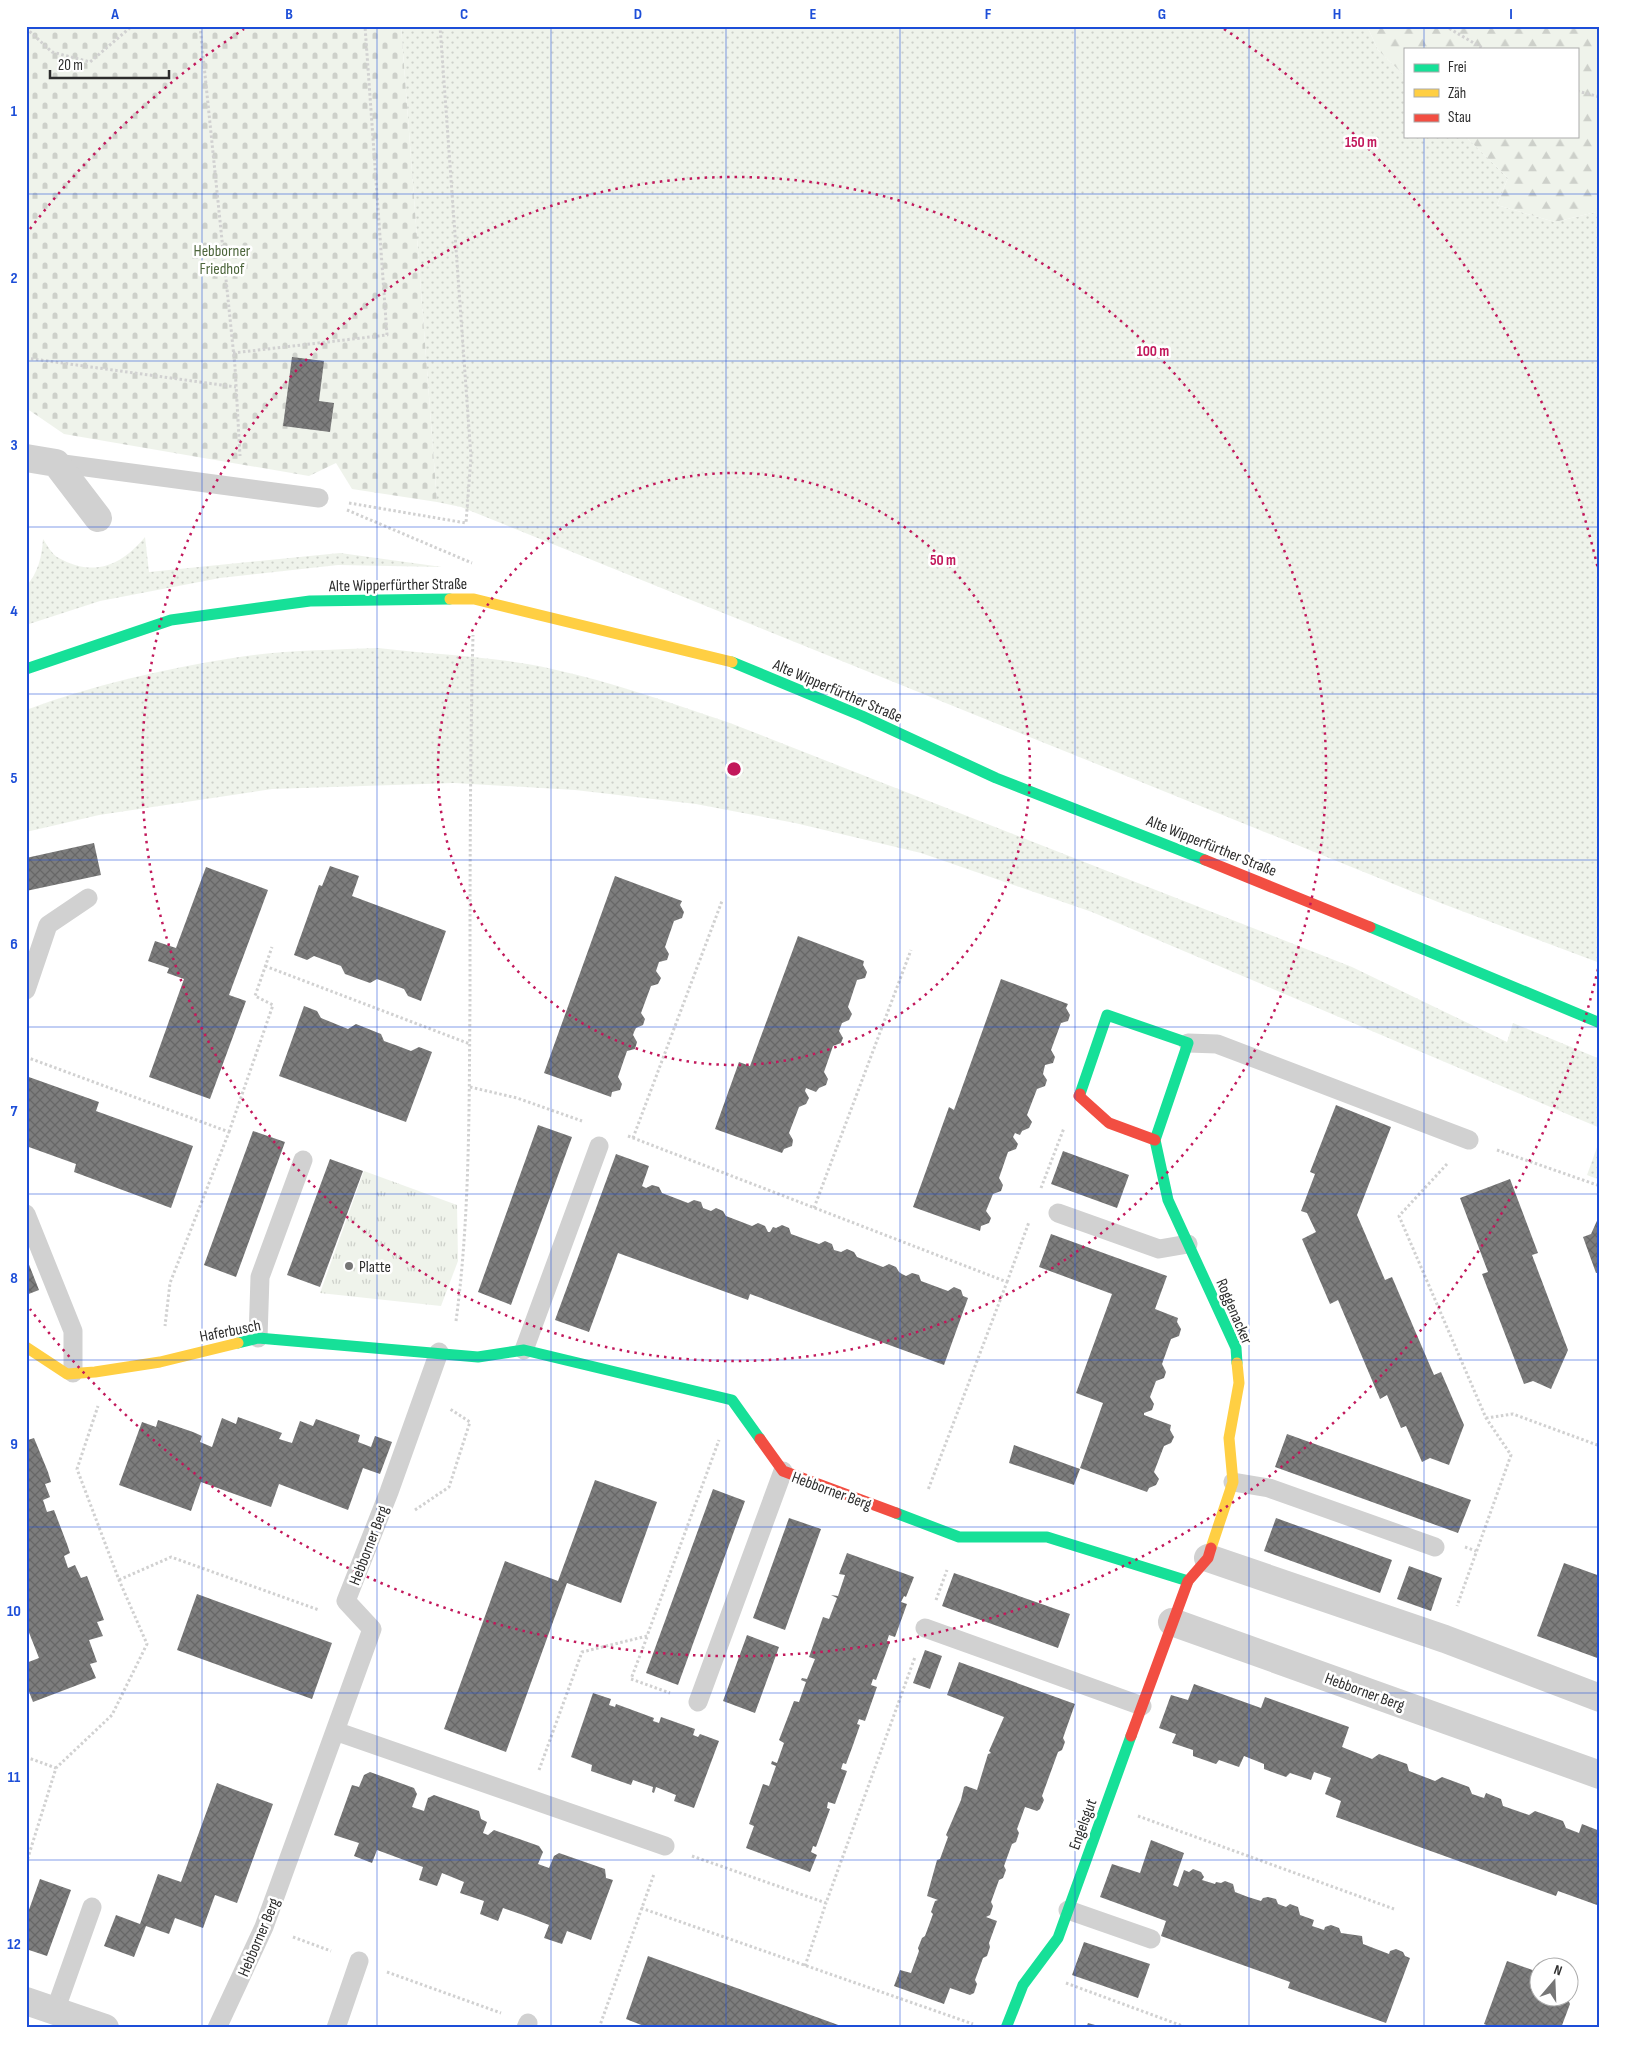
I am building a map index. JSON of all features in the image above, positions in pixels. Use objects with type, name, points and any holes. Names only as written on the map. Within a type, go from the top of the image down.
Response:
[{"type":"street","points":[[26,458],[56,463],[98,518]]},
{"type":"street","name":"Alte Wipperfürther Straße","points":[[26,669],[171,620],[310,601],[474,599],[729,661],[862,716],[996,778],[1266,884],[1600,1023]]},
{"type":"street","points":[[1107,1015],[1188,1043],[1155,1140],[1109,1124],[1079,1096],[1107,1015]]},
{"type":"street","name":"Roggenacker","points":[[1155,1140],[1168,1200],[1236,1348],[1239,1383],[1228,1438],[1233,1482],[1208,1558]]},
{"type":"street","name":"Haferbusch","points":[[26,1347],[67,1374],[95,1372],[160,1362],[258,1338],[478,1356],[524,1350]]},
{"type":"street","points":[[524,1350],[732,1400]]},
{"type":"street","name":"Hebborner Berg","points":[[732,1400],[783,1471],[959,1537],[1047,1537],[1188,1581]]},
{"type":"street","points":[[1172,1622],[1188,1581],[1208,1558],[1444,1639],[1600,1698]]},
{"type":"street","name":"Hebborner Berg","points":[[1172,1622],[1600,1775]]},
{"type":"street","name":"Engelsgut","points":[[1006,2028],[1023,1985],[1058,1938],[1172,1622]]},
{"type":"street","points":[[26,2001],[105,2028]]},
{"type":"lane","points":[[56,463],[319,498]]},
{"type":"lane","points":[[26,990],[48,925],[88,898]]},
{"type":"lane","points":[[1188,1043],[1217,1044],[1469,1140]]},
{"type":"lane","points":[[524,1350],[599,1146]]},
{"type":"lane","points":[[258,1338],[260,1277],[303,1160]]},
{"type":"lane","points":[[1058,1213],[1159,1249],[1188,1244]]},
{"type":"lane","points":[[26,1214],[73,1331],[73,1373]]},
{"type":"lane","name":"Hebborner Berg","points":[[217,2028],[264,1927],[372,1629],[346,1601],[445,1353]]},
{"type":"lane","points":[[698,1702],[783,1471]]},
{"type":"lane","points":[[1233,1482],[1269,1488],[1435,1547]]},
{"type":"lane","points":[[925,1628],[1142,1706]]},
{"type":"lane","points":[[335,1731],[664,1846]]},
{"type":"lane","points":[[55,2011],[92,1906]]},
{"type":"lane","points":[[1068,1910],[1151,1938]]},
{"type":"lane","points":[[336,2028],[359,1961]]},
{"type":"path","points":[[26,28],[52,52],[90,62],[132,26]]},
{"type":"path","points":[[200,26],[233,353],[242,487]]},
{"type":"path","points":[[233,353],[387,335],[365,26]]},
{"type":"path","points":[[319,498],[466,523],[471,457],[440,26]]},
{"type":"path","points":[[1445,26],[1482,48]]},
{"type":"path","points":[[1578,91],[1600,97]]},
{"type":"path","points":[[26,358],[236,387]]},
{"type":"path","points":[[319,498],[478,565],[474,599]]},
{"type":"path","points":[[411,1519],[414,1510],[449,1487],[470,1422],[451,1411],[442,1385],[445,1353],[463,1270],[470,1087],[473,652]]},
{"type":"path","points":[[633,1138],[722,901]]},
{"type":"path","points":[[160,1362],[170,1283],[229,1132],[273,1006],[254,996],[272,947]]},
{"type":"path","points":[[814,1208],[911,950]]},
{"type":"path","points":[[265,966],[470,1044]]},
{"type":"path","points":[[26,1057],[229,1132]]},
{"type":"path","points":[[470,1087],[517,1098],[588,1123]]},
{"type":"path","points":[[624,1135],[1007,1282]]},
{"type":"path","points":[[1444,1639],[1511,1455],[1486,1418],[1399,1216],[1469,1140],[1600,1186]]},
{"type":"path","points":[[1040,1192],[1056,1146]]},
{"type":"path","points":[[917,1521],[1021,1245]]},
{"type":"path","points":[[26,1864],[56,1768],[112,1715],[146,1644],[119,1580],[77,1469],[101,1397],[95,1372]]},
{"type":"path","points":[[698,1702],[631,1679],[732,1400]]},
{"type":"path","points":[[1486,1418],[1513,1414],[1600,1446]]},
{"type":"path","points":[[805,1966],[826,1903],[959,1537]]},
{"type":"path","points":[[119,1580],[171,1557],[372,1629]]},
{"type":"path","points":[[529,1799],[582,1652],[647,1636]]},
{"type":"path","points":[[26,1757],[56,1768]]},
{"type":"path","points":[[1106,1804],[1394,1909]]},
{"type":"path","points":[[599,2028],[664,1846],[826,1903]]},
{"type":"path","points":[[641,1908],[982,2028]]},
{"type":"path","points":[[264,1927],[359,1961],[527,2026]]},
{"type":"path","points":[[1033,1970],[1188,2028]]},
{"type":"green space","name":"Hebborner Friedhof","points":[[26,26],[401,26],[437,502],[352,489],[336,463],[309,476],[64,434],[26,408]]},
{"type":"green space","points":[[401,26],[1367,26],[1378,50],[1404,75],[1404,138],[1467,138],[1508,178],[1497,205],[1555,222],[1600,211],[1600,963],[1438,902],[461,507],[437,502]]},
{"type":"green space","points":[[1367,26],[1600,26],[1600,211],[1555,222],[1497,205],[1508,178],[1467,138],[1578,138],[1578,48],[1404,48],[1404,75],[1378,50]]},
{"type":"green space","points":[[145,537],[149,572],[340,553],[442,567],[338,565],[220,578],[100,601],[26,625],[26,586],[34,576],[39,564],[43,539],[51,552],[57,557],[83,567],[94,568],[116,562],[136,547]]},
{"type":"green space","points":[[378,648],[487,658],[531,665],[597,680],[664,701],[730,723],[1352,967],[1507,1042],[1513,1023],[1600,1059],[1600,1128],[1092,912],[921,853],[795,823],[696,804],[575,790],[454,783],[272,789],[99,815],[26,832],[26,710],[102,685],[207,662],[269,653]]},
{"type":"green space","points":[[1600,1139],[1600,1180],[1587,1175]]},
{"type":"green space","points":[[364,1171],[457,1205],[458,1261],[441,1306],[320,1293]]},
{"type":"building","points":[[292,357],[324,361],[319,401],[334,403],[330,432],[283,426]]},
{"type":"building","points":[[94,843],[101,875],[26,891],[26,858]]},
{"type":"building","points":[[330,866],[359,876],[352,896],[446,931],[421,1001],[408,996],[404,989],[377,979],[370,983],[345,974],[341,966],[314,956],[307,960],[294,955],[319,885],[322,886]]},
{"type":"building","points":[[206,867],[268,890],[229,995],[246,1001],[210,1099],[149,1077],[184,979],[167,973],[169,968],[148,961],[155,941],[176,948]]},
{"type":"building","points":[[615,876],[682,901],[680,905],[684,912],[682,918],[674,921],[665,947],[669,954],[667,960],[659,962],[656,971],[661,978],[658,984],[651,986],[641,1013],[645,1019],[643,1025],[636,1028],[633,1035],[637,1042],[635,1049],[627,1051],[618,1077],[622,1084],[620,1090],[612,1092],[611,1097],[544,1073]]},
{"type":"building","points":[[798,936],[864,961],[863,965],[867,972],[865,978],[857,980],[848,1007],[852,1014],[849,1020],[842,1023],[839,1031],[843,1038],[841,1043],[833,1046],[824,1072],[828,1079],[826,1085],[819,1088],[816,1092],[806,1088],[805,1091],[809,1098],[806,1104],[799,1107],[789,1133],[793,1140],[792,1146],[784,1149],[782,1153],[715,1129],[739,1062],[750,1066]]},
{"type":"building","points":[[1001,979],[1068,1004],[1066,1008],[1070,1015],[1068,1021],[1061,1023],[1051,1050],[1055,1057],[1053,1063],[1045,1065],[1043,1074],[1047,1080],[1045,1086],[1037,1089],[1027,1115],[1032,1122],[1029,1128],[1022,1131],[1020,1135],[1015,1133],[1013,1137],[1018,1144],[1016,1149],[1008,1152],[999,1178],[1003,1185],[1001,1191],[993,1194],[986,1211],[991,1218],[989,1223],[981,1226],[980,1231],[913,1207],[949,1107],[954,1110]]},
{"type":"building","points":[[304,1006],[317,1011],[321,1018],[348,1029],[356,1024],[381,1034],[384,1041],[411,1051],[419,1047],[432,1052],[406,1122],[279,1076]]},
{"type":"building","points":[[26,1076],[99,1102],[96,1111],[193,1146],[171,1208],[74,1172],[76,1164],[26,1146]]},
{"type":"building","points":[[1336,1105],[1391,1127],[1357,1215],[1385,1280],[1392,1277],[1434,1375],[1441,1372],[1464,1425],[1449,1465],[1430,1458],[1422,1462],[1406,1426],[1401,1428],[1387,1395],[1380,1399],[1338,1300],[1330,1304],[1302,1239],[1316,1232],[1307,1213],[1301,1211],[1315,1174],[1310,1172]]},
{"type":"building","points":[[538,1125],[572,1137],[511,1305],[478,1292]]},
{"type":"building","points":[[253,1131],[285,1142],[236,1277],[204,1265]]},
{"type":"building","points":[[1063,1151],[1129,1175],[1117,1208],[1051,1184]]},
{"type":"building","points":[[616,1154],[649,1166],[642,1186],[646,1188],[652,1185],[659,1187],[662,1193],[688,1203],[694,1200],[701,1202],[703,1208],[711,1211],[716,1208],[723,1211],[726,1216],[752,1226],[758,1223],[765,1226],[768,1232],[773,1227],[776,1228],[782,1225],[789,1228],[791,1234],[819,1244],[825,1241],[832,1244],[834,1250],[841,1252],[847,1249],[854,1252],[857,1257],[883,1267],[889,1264],[896,1267],[899,1272],[906,1276],[912,1273],[919,1275],[921,1281],[948,1291],[954,1287],[961,1290],[963,1296],[968,1298],[944,1365],[750,1294],[748,1300],[618,1253],[589,1332],[555,1320]]},
{"type":"building","points":[[330,1159],[363,1171],[320,1287],[287,1275]]},
{"type":"building","points":[[1510,1179],[1538,1253],[1532,1255],[1568,1350],[1551,1389],[1533,1381],[1524,1384],[1482,1274],[1488,1272],[1460,1198]]},
{"type":"building","points":[[1600,1214],[1600,1272],[1596,1273],[1583,1237],[1591,1234]]},
{"type":"building","points":[[1051,1234],[1167,1276],[1155,1309],[1178,1318],[1177,1322],[1181,1329],[1179,1336],[1171,1339],[1162,1364],[1166,1372],[1164,1378],[1156,1381],[1150,1397],[1154,1404],[1152,1410],[1144,1413],[1144,1415],[1171,1425],[1170,1430],[1174,1437],[1171,1443],[1164,1446],[1154,1472],[1159,1479],[1156,1485],[1149,1488],[1147,1492],[1080,1468],[1103,1403],[1076,1393],[1112,1294],[1039,1267]]},
{"type":"building","points":[[26,1257],[39,1290],[26,1295]]},
{"type":"building","points":[[238,1417],[282,1433],[279,1439],[292,1443],[300,1421],[313,1426],[316,1419],[360,1435],[358,1442],[371,1447],[375,1436],[392,1442],[380,1474],[363,1468],[348,1510],[279,1484],[271,1507],[201,1482],[191,1511],[119,1485],[142,1422],[156,1427],[158,1420],[193,1432],[202,1436],[200,1442],[212,1447],[222,1418],[236,1424]]},
{"type":"building","points":[[1287,1434],[1471,1500],[1458,1533],[1275,1467]]},
{"type":"building","points":[[26,1437],[28,1440],[34,1438],[48,1472],[51,1482],[45,1484],[50,1497],[43,1500],[47,1512],[54,1510],[67,1544],[70,1553],[64,1556],[68,1568],[75,1565],[81,1578],[87,1576],[104,1620],[97,1622],[103,1636],[89,1640],[97,1662],[90,1664],[96,1678],[33,1702],[26,1684],[26,1663],[39,1658],[26,1625]]},
{"type":"building","points":[[1014,1445],[1080,1469],[1074,1485],[1009,1463]]},
{"type":"building","points":[[595,1480],[657,1502],[621,1603],[567,1583],[506,1752],[444,1729],[505,1561],[558,1581]]},
{"type":"building","points":[[713,1489],[745,1501],[678,1685],[646,1673]]},
{"type":"building","points":[[789,1518],[821,1529],[785,1630],[753,1618]]},
{"type":"building","points":[[1276,1518],[1392,1560],[1380,1593],[1264,1551]]},
{"type":"building","points":[[847,1553],[914,1577],[906,1597],[904,1596],[901,1602],[907,1604],[895,1637],[889,1635],[887,1641],[890,1642],[876,1680],[873,1679],[871,1685],[877,1687],[865,1721],[859,1719],[857,1724],[860,1725],[853,1745],[846,1764],[843,1763],[841,1769],[847,1771],[835,1804],[828,1802],[827,1808],[830,1809],[816,1847],[813,1846],[811,1852],[817,1855],[810,1872],[746,1848],[754,1826],[749,1824],[763,1784],[769,1786],[776,1766],[771,1764],[772,1761],[777,1763],[784,1743],[779,1740],[794,1701],[799,1702],[806,1682],[801,1680],[802,1678],[807,1679],[815,1659],[809,1657],[823,1617],[829,1619],[837,1598],[831,1595],[838,1596],[845,1575],[839,1574]]},
{"type":"building","points":[[1564,1563],[1600,1576],[1600,1659],[1537,1636]]},
{"type":"building","points":[[1409,1566],[1442,1578],[1431,1611],[1397,1599]]},
{"type":"building","points":[[954,1573],[1070,1614],[1058,1648],[942,1606]]},
{"type":"building","points":[[197,1594],[332,1643],[312,1699],[177,1650]]},
{"type":"building","points":[[747,1635],[779,1647],[755,1713],[723,1701]]},
{"type":"building","points":[[925,1650],[942,1656],[930,1689],[913,1683]]},
{"type":"building","points":[[959,1662],[1075,1704],[1063,1738],[1065,1742],[1062,1750],[1058,1752],[1042,1796],[1044,1800],[1037,1811],[1025,1807],[1017,1829],[1019,1833],[1016,1842],[1012,1844],[1004,1866],[1006,1870],[1003,1878],[999,1880],[991,1902],[993,1906],[990,1915],[986,1917],[997,1921],[989,1943],[990,1947],[987,1956],[983,1958],[975,1980],[977,1984],[974,1993],[970,1995],[950,1988],[944,2004],[894,1986],[900,1970],[911,1973],[919,1951],[918,1948],[922,1938],[925,1936],[933,1914],[931,1912],[935,1901],[938,1900],[927,1896],[937,1860],[940,1859],[948,1837],[946,1835],[961,1800],[964,1787],[977,1790],[988,1754],[991,1753],[989,1751],[1004,1717],[947,1695]]},
{"type":"building","points":[[1194,1684],[1261,1708],[1265,1697],[1349,1727],[1342,1747],[1372,1759],[1379,1754],[1407,1764],[1409,1771],[1435,1781],[1442,1777],[1469,1787],[1472,1794],[1484,1798],[1486,1793],[1501,1799],[1503,1806],[1529,1815],[1535,1811],[1563,1821],[1566,1828],[1579,1833],[1582,1824],[1600,1831],[1600,1898],[1597,1905],[1558,1891],[1556,1896],[1336,1817],[1341,1801],[1325,1794],[1331,1778],[1314,1772],[1311,1780],[1290,1773],[1286,1777],[1264,1769],[1264,1764],[1244,1756],[1239,1767],[1219,1760],[1216,1764],[1193,1756],[1193,1750],[1172,1743],[1176,1734],[1159,1728],[1171,1695],[1188,1700]]},
{"type":"building","points":[[593,1693],[611,1699],[609,1705],[615,1707],[616,1704],[654,1718],[653,1721],[659,1723],[661,1717],[695,1729],[693,1735],[698,1737],[700,1734],[719,1741],[694,1808],[674,1801],[676,1795],[656,1787],[654,1793],[652,1792],[653,1787],[633,1780],[631,1785],[591,1771],[592,1765],[571,1757]]},
{"type":"building","points":[[370,1772],[414,1788],[417,1794],[412,1807],[424,1811],[428,1798],[434,1795],[479,1811],[481,1819],[487,1822],[483,1833],[488,1835],[494,1830],[539,1846],[543,1852],[538,1864],[549,1868],[554,1856],[559,1853],[605,1869],[606,1878],[613,1880],[591,1940],[567,1931],[562,1944],[544,1938],[549,1925],[526,1916],[503,1908],[498,1921],[480,1914],[484,1901],[460,1893],[464,1882],[442,1873],[437,1886],[419,1880],[423,1867],[377,1850],[372,1863],[354,1856],[359,1843],[334,1835],[352,1785],[359,1787],[364,1775]]},
{"type":"building","points":[[217,1783],[273,1804],[237,1903],[215,1895],[203,1928],[175,1918],[169,1934],[146,1926],[134,1957],[104,1946],[116,1915],[140,1924],[158,1874],[181,1882]]},
{"type":"building","points":[[1151,1840],[1184,1853],[1173,1885],[1178,1887],[1184,1870],[1189,1872],[1193,1869],[1201,1872],[1204,1877],[1202,1880],[1215,1884],[1216,1882],[1221,1883],[1225,1881],[1233,1884],[1235,1892],[1248,1897],[1261,1901],[1263,1898],[1268,1897],[1276,1899],[1278,1904],[1286,1907],[1290,1904],[1298,1907],[1300,1915],[1314,1920],[1312,1926],[1324,1930],[1325,1927],[1331,1925],[1339,1928],[1341,1933],[1362,1936],[1363,1944],[1389,1954],[1390,1951],[1396,1949],[1403,1952],[1405,1956],[1410,1958],[1386,2023],[1288,1988],[1290,1982],[1161,1936],[1166,1921],[1100,1897],[1112,1864],[1140,1873]]},
{"type":"building","points":[[40,1879],[71,1890],[47,1956],[26,1949],[26,1918]]},
{"type":"building","points":[[1084,1942],[1150,1964],[1138,1998],[1072,1975]]},
{"type":"building","points":[[648,1956],[841,2026],[840,2028],[649,2028],[626,2019]]},
{"type":"building","points":[[1507,1961],[1528,1968],[1528,2006],[1569,2006],[1561,2028],[1494,2028],[1484,2024]]},
{"type":"building","points":[[1088,2023],[1102,2027],[1102,2028],[1086,2028]]},
{"type":"traffic: fast","points":[[26,669],[171,620],[310,601],[450,599]]},
{"type":"traffic: fast","points":[[732,662],[862,716],[996,778],[1205,860]]},
{"type":"traffic: fast","points":[[1370,927],[1600,1023]]},
{"type":"traffic: fast","points":[[1080,1094],[1107,1015],[1188,1043],[1155,1140],[1168,1200],[1236,1348],[1237,1363]]},
{"type":"traffic: fast","points":[[238,1343],[258,1338],[478,1357],[524,1350],[732,1400],[760,1439]]},
{"type":"traffic: fast","points":[[896,1513],[959,1537],[1047,1537],[1188,1581]]},
{"type":"traffic: fast","points":[[1006,2028],[1023,1985],[1058,1938],[1131,1736]]},
{"type":"traffic: slow","points":[[450,599],[474,599],[732,662]]},
{"type":"traffic: slow","points":[[26,1347],[67,1374],[95,1372],[160,1362],[238,1343]]},
{"type":"traffic: slow","points":[[1211,1548],[1233,1482],[1229,1438],[1239,1383],[1237,1363]]},
{"type":"traffic: jam","points":[[1205,860],[1370,927]]},
{"type":"traffic: jam","points":[[1080,1094],[1079,1096],[1109,1123],[1155,1140]]},
{"type":"traffic: jam","points":[[760,1439],[783,1471],[896,1513]]},
{"type":"traffic: jam","points":[[1131,1736],[1188,1581],[1208,1558],[1211,1548]]},
{"type":"place","name":"Platte","points":[[349,1266]]}]
